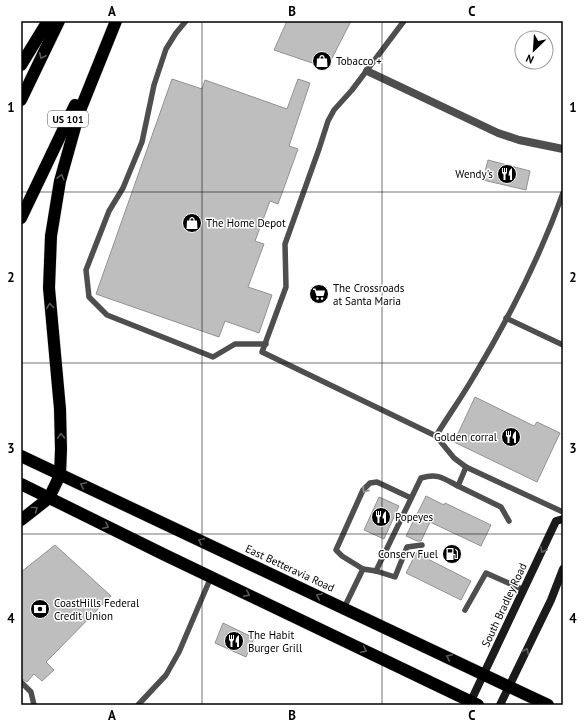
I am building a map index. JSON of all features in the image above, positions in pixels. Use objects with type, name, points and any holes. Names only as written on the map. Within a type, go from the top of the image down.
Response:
[{"type":"highway","points":[[21,65],[48,21]]},
{"type":"highway","points":[[21,100],[59,21]]},
{"type":"highway","points":[[21,520],[50,498],[60,475],[60,409],[48,288],[51,236],[60,181],[79,113],[116,21]]},
{"type":"highway","name":"US 101","points":[[21,218],[116,21]]},
{"type":"highway","name":"East Betteravia Road","points":[[21,456],[548,705]]},
{"type":"highway","points":[[21,484],[473,704]]},
{"type":"street","points":[[366,71],[498,133],[519,140],[563,149]]},
{"type":"street","name":"South Bradley Road","points":[[473,704],[484,675],[556,521],[563,519]]},
{"type":"street","points":[[500,705],[551,600],[563,569]]},
{"type":"lane","points":[[186,21],[166,49],[154,85],[142,142],[123,188],[109,211],[86,270],[89,297],[107,315],[213,357],[235,344],[266,344]]},
{"type":"lane","points":[[404,21],[334,110],[328,120],[320,149],[285,244],[286,287],[262,352],[436,436],[454,458],[466,466],[563,512]]},
{"type":"lane","points":[[436,436],[472,378],[523,286],[551,226],[563,193]]},
{"type":"lane","points":[[506,318],[563,345]]},
{"type":"lane","points":[[458,486],[466,466]]},
{"type":"lane","points":[[376,571],[421,478],[431,475],[441,477],[501,507],[509,521]]},
{"type":"lane","points":[[411,498],[377,482],[370,483],[364,490],[336,550],[342,556],[363,570],[376,571],[395,576],[408,547],[422,545]]},
{"type":"lane","points":[[344,608],[363,570]]},
{"type":"lane","points":[[465,610],[486,573],[524,590]]},
{"type":"lane","points":[[138,705],[166,675],[179,652],[211,577]]},
{"type":"lane","points":[[21,682],[31,692],[34,705]]},
{"type":"building","points":[[287,21],[351,21],[327,68],[274,50]]},
{"type":"building","name":"The Home Depot","points":[[172,79],[202,89],[205,80],[287,109],[298,79],[310,83],[289,146],[298,149],[278,204],[270,201],[255,241],[264,244],[248,287],[272,295],[259,333],[225,321],[219,337],[96,294]]},
{"type":"building","points":[[488,160],[530,171],[526,190],[483,180]]},
{"type":"building","points":[[475,397],[534,426],[537,422],[560,433],[537,482],[454,442]]},
{"type":"building","points":[[426,496],[444,505],[445,503],[491,525],[481,546],[430,522],[421,541],[417,541],[406,536]]},
{"type":"building","points":[[379,497],[399,506],[384,539],[364,530]]},
{"type":"building","points":[[55,545],[111,596],[46,662],[54,670],[42,681],[34,674],[27,682],[21,678],[21,572]]},
{"type":"building","points":[[416,553],[471,581],[461,600],[406,573]]},
{"type":"building","points":[[223,623],[254,638],[246,657],[215,643]]},
{"type":"place","name":"Tobacco +","points":[[322,61]]},
{"type":"place","name":"Wendy's","points":[[507,174]]},
{"type":"place","name":"The Home Depot","points":[[192,223]]},
{"type":"place","name":"The Crossroads at Santa Maria","points":[[319,294]]},
{"type":"place","name":"Golden corral","points":[[511,437]]},
{"type":"place","name":"Popeyes","points":[[381,517]]},
{"type":"place","name":"Conserv Fuel","points":[[452,554]]},
{"type":"place","name":"CoastHills Federal Credit Union","points":[[40,609]]},
{"type":"place","name":"The Habit Burger Grill","points":[[234,641]]}]
